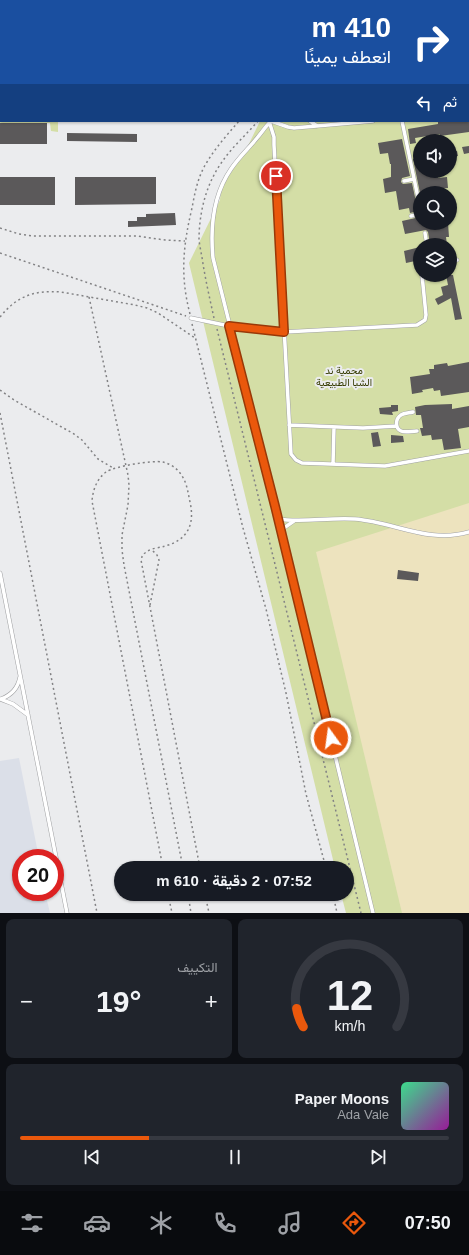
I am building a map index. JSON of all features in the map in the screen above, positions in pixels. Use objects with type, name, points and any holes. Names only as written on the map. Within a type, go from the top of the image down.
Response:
[{"type":"lane","points":[[273,122],[294,128],[362,122]]},
{"type":"lane","points":[[273,122],[231,169],[221,187],[215,204],[212,228],[211,240],[213,258],[281,530],[373,913]]},
{"type":"lane","points":[[273,122],[291,454],[296,460],[302,463],[374,466],[391,465],[469,452]]},
{"type":"lane","points":[[312,122],[318,126]]},
{"type":"lane","points":[[402,122],[416,186]]},
{"type":"lane","points":[[404,181],[414,179]]},
{"type":"lane","points":[[425,233],[426,238]]},
{"type":"lane","points":[[191,318],[229,326],[284,332],[417,325],[421,323],[426,315],[423,282]]},
{"type":"lane","points":[[413,412],[399,416],[397,419],[397,426],[402,432],[417,431]]},
{"type":"lane","points":[[289,425],[363,428],[397,426]]},
{"type":"lane","points":[[333,464],[334,427]]},
{"type":"lane","points":[[278,519],[354,519],[384,523],[424,534],[437,535],[450,535],[469,532]]},
{"type":"lane","points":[[281,530],[295,520]]},
{"type":"lane","points":[[0,573],[67,913]]},
{"type":"lane","points":[[0,699],[12,693],[16,688],[20,676]]},
{"type":"lane","points":[[0,699],[19,708],[29,716]]},
{"type":"path","points":[[238,122],[213,153],[202,172],[195,193],[185,241],[183,259],[184,277],[188,306],[195,338],[242,528],[266,609],[290,712],[306,794],[324,861]]},
{"type":"path","points":[[257,122],[235,145],[221,163],[210,183],[200,221],[199,241],[206,283],[361,913]]},
{"type":"path","points":[[0,228],[19,234],[33,236],[137,236],[185,241]]},
{"type":"path","points":[[0,254],[191,318]]},
{"type":"path","points":[[0,317],[8,308],[27,295],[38,292],[55,292],[147,308],[158,313],[195,338]]},
{"type":"path","points":[[88,297],[126,466],[129,495],[122,535],[124,565],[181,861]]},
{"type":"path","points":[[0,390],[14,400],[74,434],[82,440],[98,459],[114,468]]},
{"type":"path","points":[[0,413],[97,913]]},
{"type":"path","points":[[162,861],[92,505],[92,492],[95,485],[106,472],[114,468],[152,462],[162,462],[178,470],[187,485],[192,511],[192,520],[189,528],[178,542],[146,551],[142,555],[141,560],[199,861]]},
{"type":"path","points":[[149,607],[159,560],[155,552],[151,550]]},
{"type":"path","points":[[169,901],[172,913]]},
{"type":"path","points":[[189,901],[191,913]]},
{"type":"path","points":[[206,901],[209,913]]},
{"type":"path","points":[[334,901],[337,913]]},
{"type":"shaded area","points":[[19,758],[37,849],[12,849],[12,901],[47,901],[50,913],[0,913],[0,761]]},
{"type":"green space","points":[[58,122],[58,132],[51,131],[50,123],[0,123]]},
{"type":"green space","name":"محمية ند الشبا الطبيعية","points":[[260,122],[469,122],[469,913],[346,913],[343,901],[354,901],[354,861],[333,861],[189,263],[220,200],[221,187],[245,152]]},
{"type":"sand","points":[[469,503],[469,913],[402,913],[316,552]]},
{"type":"building","points":[[438,122],[469,122],[469,132],[454,134],[413,134],[413,144],[410,144],[408,129],[438,124]]},
{"type":"building","points":[[0,123],[47,123],[47,144],[0,144]]},
{"type":"building","points":[[67,133],[137,134],[137,142],[67,141]]},
{"type":"building","points":[[402,139],[410,176],[402,178],[401,182],[403,184],[412,183],[413,212],[410,213],[409,208],[399,210],[396,191],[385,193],[383,179],[391,177],[391,164],[388,153],[380,154],[378,143]]},
{"type":"building","points":[[469,146],[469,153],[464,154],[462,147]]},
{"type":"building","points":[[0,177],[55,177],[55,205],[0,205]]},
{"type":"building","points":[[75,177],[156,177],[156,204],[75,205]]},
{"type":"building","points":[[417,178],[447,178],[448,186],[419,186]]},
{"type":"building","points":[[175,213],[176,225],[128,227],[128,221],[137,221],[137,217],[146,217],[146,214]]},
{"type":"building","points":[[413,219],[413,230],[426,230],[405,234],[402,221]]},
{"type":"building","points":[[426,230],[448,230],[449,237],[429,238]]},
{"type":"building","points":[[413,249],[413,262],[406,263],[404,251]]},
{"type":"building","points":[[447,282],[454,282],[462,319],[455,320],[451,298],[438,305],[435,299],[443,295],[441,287],[448,285]]},
{"type":"building","points":[[469,362],[469,392],[441,396],[440,390],[434,391],[433,388],[412,394],[410,377],[430,374],[429,369],[434,369],[434,365],[447,363],[448,366]]},
{"type":"building","points":[[452,404],[452,409],[469,406],[469,427],[458,429],[461,448],[444,450],[442,439],[432,440],[431,435],[422,436],[420,428],[423,428],[421,415],[416,415],[415,407]]},
{"type":"building","points":[[391,405],[398,405],[398,411],[392,412],[393,415],[380,414],[379,408],[391,407]]},
{"type":"building","points":[[378,432],[381,446],[373,447],[371,433]]},
{"type":"building","points":[[391,435],[403,436],[404,442],[391,443]]},
{"type":"building","points":[[398,570],[419,573],[418,581],[397,579]]},
{"type":"route","points":[[276,176],[284,332],[229,326],[275,506],[331,738]]}]
